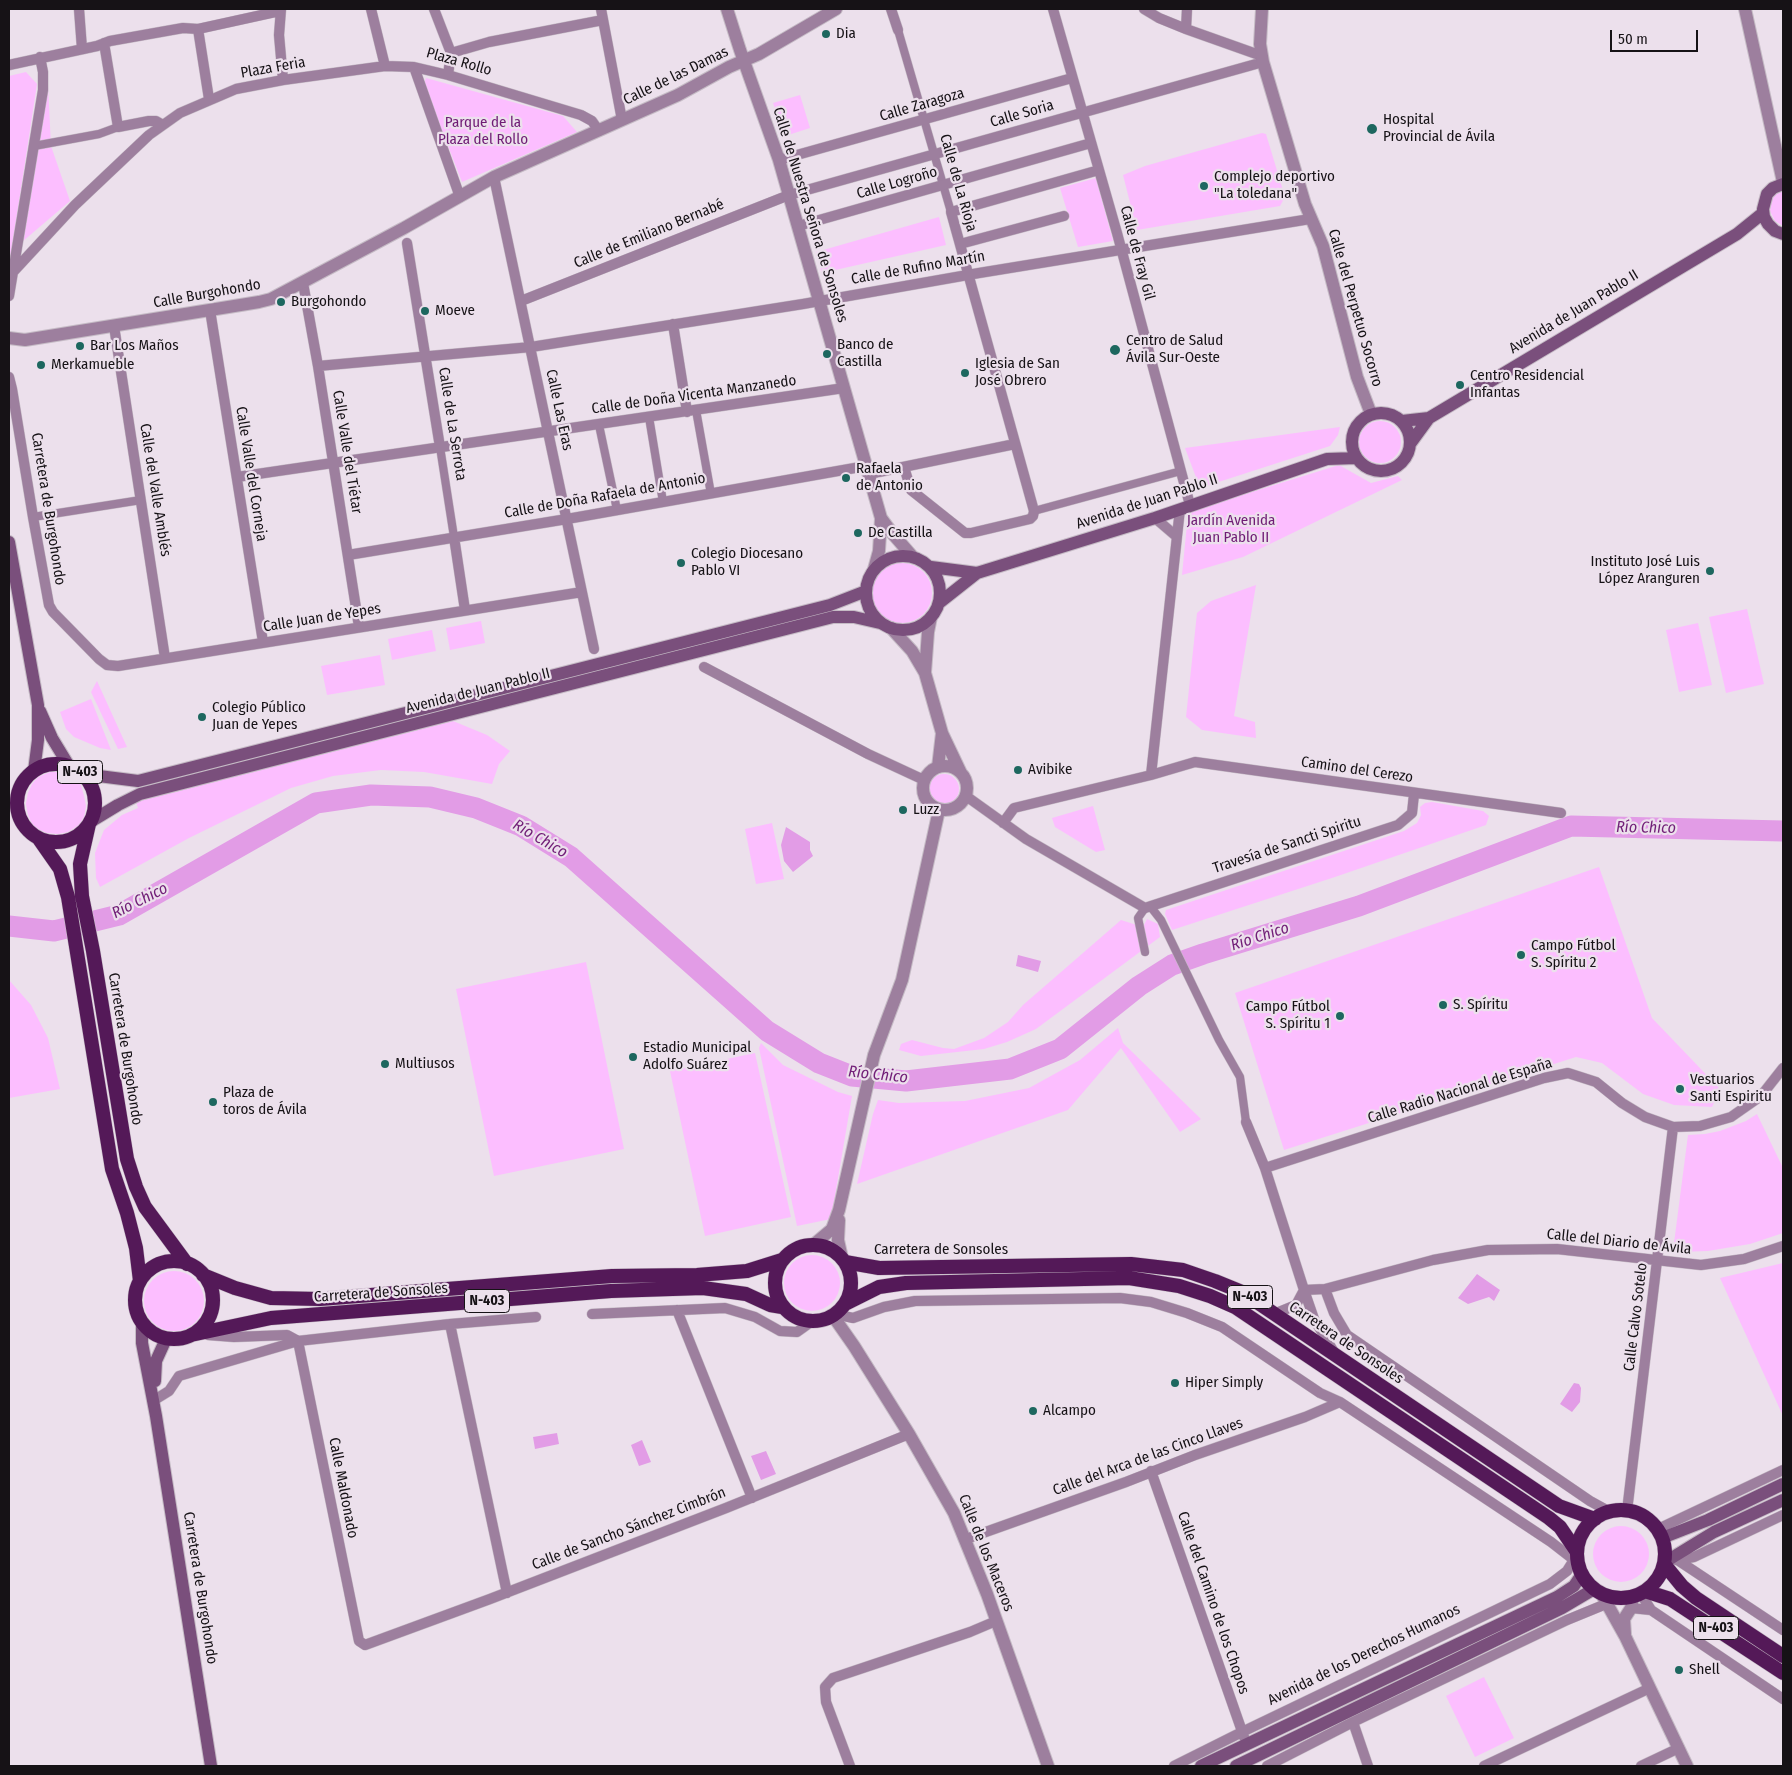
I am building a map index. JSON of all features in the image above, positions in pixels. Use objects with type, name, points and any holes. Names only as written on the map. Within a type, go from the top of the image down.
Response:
[{"type":"highway","name":"N-403","points":[[34,771],[45,766],[57,764],[69,766],[83,774],[91,784],[95,797],[95,810],[90,823]]},
{"type":"highway","points":[[26,828],[20,819],[17,808],[18,796],[15,786],[34,771]]},
{"type":"highway","points":[[9,818],[39,838],[50,842],[72,839],[82,833],[90,823]]},
{"type":"highway","name":"Carretera de Burgohondo","points":[[90,823],[80,864],[82,896],[93,951],[127,1160],[145,1207],[187,1264]]},
{"type":"highway","points":[[39,838],[60,869],[68,897],[112,1169],[127,1213],[136,1248],[140,1281]]},
{"type":"highway","name":"N-403","points":[[782,1260],[795,1249],[813,1244],[829,1248],[843,1260]]},
{"type":"highway","points":[[782,1260],[776,1271],[774,1283],[776,1296],[782,1307]]},
{"type":"highway","name":"Carretera de Sonsoles","points":[[203,1275],[235,1288],[271,1298],[320,1299],[612,1276],[697,1275],[747,1271],[782,1260]]},
{"type":"highway","points":[[838,1312],[851,1291],[851,1276],[843,1260]]},
{"type":"highway","name":"Carretera de Sonsoles","points":[[843,1260],[879,1268],[1131,1264],[1183,1270],[1242,1292],[1559,1506],[1595,1519]]},
{"type":"highway","points":[[166,1339],[157,1336],[142,1324],[135,1302],[136,1291],[140,1281],[149,1271],[160,1264],[174,1262],[187,1264]]},
{"type":"highway","name":"N-403","points":[[187,1264],[203,1275]]},
{"type":"highway","points":[[195,1335],[212,1311],[213,1298],[210,1286],[203,1275]]},
{"type":"highway","name":"Carretera de Sonsoles","points":[[838,1312],[879,1287],[916,1283],[1129,1278],[1179,1286],[1210,1296],[1235,1307],[1549,1518],[1560,1527],[1574,1561]]},
{"type":"highway","name":"Carretera de Sonsoles","points":[[195,1335],[271,1318],[611,1291],[703,1288],[746,1294],[770,1305],[782,1307]]},
{"type":"highway","name":"N-403","points":[[782,1307],[798,1319],[811,1322],[822,1321],[838,1312]]},
{"type":"highway","name":"N-403","points":[[166,1339],[179,1339],[195,1335]]},
{"type":"highway","points":[[1574,1561],[1580,1540],[1586,1529],[1595,1519],[1610,1512],[1627,1511],[1639,1514],[1649,1520],[1660,1534]]},
{"type":"highway","name":"N-403","points":[[1660,1534],[1669,1560],[1682,1586],[1696,1598],[1783,1656]]},
{"type":"highway","points":[[1638,1597],[1654,1584],[1669,1560]]},
{"type":"highway","name":"N-403","points":[[1574,1561],[1588,1583],[1603,1596],[1670,1599],[1783,1674]]},
{"type":"main road","points":[[1783,183],[1773,188],[1768,194],[1764,201],[1763,213],[1771,228],[1783,234]]},
{"type":"main road","name":"Avenida de Juan Pablo II","points":[[1410,444],[1429,418],[1736,234],[1763,213]]},
{"type":"main road","name":"Avenida de Juan Pablo II","points":[[1736,234],[1771,228]]},
{"type":"main road","points":[[1387,413],[1402,421],[1408,432],[1410,444],[1404,460],[1389,470],[1370,470],[1356,458],[1351,442],[1356,425],[1371,414],[1387,413]]},
{"type":"main road","name":"Avenida de Juan Pablo II","points":[[1402,421],[1429,418]]},
{"type":"main road","name":"Avenida de Juan Pablo II","points":[[939,603],[977,573],[1155,518],[1327,459],[1351,442]]},
{"type":"main road","name":"Avenida de Juan Pablo II","points":[[1327,459],[1356,458]]},
{"type":"main road","points":[[9,542],[13,592],[38,704],[52,738],[69,766]]},
{"type":"main road","points":[[898,556],[912,556],[931,567],[937,578],[940,590],[939,603],[932,617],[920,626],[906,630],[886,625],[872,614],[867,603],[868,579],[874,569],[885,560],[898,556]]},
{"type":"main road","name":"Avenida de Juan Pablo II","points":[[931,567],[977,573]]},
{"type":"main road","name":"Avenida de Juan Pablo II","points":[[83,774],[138,781],[830,605],[866,591]]},
{"type":"main road","name":"Avenida de Juan Pablo II","points":[[90,823],[118,805],[140,794],[833,617],[854,617],[886,625]]},
{"type":"main road","points":[[34,771],[38,740],[38,704]]},
{"type":"main road","name":"Carretera de Burgohondo","points":[[142,1324],[142,1343],[156,1416],[211,1766]]},
{"type":"main road","name":"Carretera de Burgohondo","points":[[156,1416],[154,1372],[156,1361],[166,1339]]},
{"type":"main road","points":[[1660,1534],[1708,1520],[1783,1484]]},
{"type":"main road","points":[[1669,1560],[1693,1550],[1714,1532],[1783,1500]]},
{"type":"main road","name":"Avenida de los Derechos Humanos","points":[[1202,1766],[1557,1597],[1574,1586],[1574,1561]]},
{"type":"main road","points":[[1236,1766],[1562,1608],[1603,1596]]},
{"type":"street","points":[[79,9],[82,49]]},
{"type":"street","points":[[371,9],[385,66]]},
{"type":"street","points":[[434,9],[451,53],[448,75]]},
{"type":"street","points":[[460,197],[494,177],[622,120],[601,9]]},
{"type":"street","name":"Calle de Nuestra Señora de Sonsoles","points":[[727,9],[779,160],[881,518],[879,551],[874,569]]},
{"type":"street","name":"Calle de las Damas","points":[[622,120],[678,95],[729,67],[759,54],[836,9]]},
{"type":"street","name":"Calle de La Rioja","points":[[892,9],[935,154],[1034,511]]},
{"type":"street","name":"Calle de Fray Gil","points":[[1053,9],[1122,250],[1181,471],[1185,507]]},
{"type":"street","points":[[1144,9],[1159,18],[1262,59]]},
{"type":"street","points":[[1186,29],[1187,9]]},
{"type":"street","name":"Calle del Perpetuo Socorro","points":[[1262,9],[1262,59],[1300,190],[1310,219],[1323,246],[1359,382],[1371,414]]},
{"type":"street","points":[[1745,9],[1783,183]]},
{"type":"street","points":[[9,65],[110,41],[183,28],[198,29],[280,10],[279,35],[283,80]]},
{"type":"street","points":[[451,53],[489,42],[603,20]]},
{"type":"street","points":[[198,29],[210,99]]},
{"type":"street","points":[[104,43],[118,127]]},
{"type":"street","points":[[9,296],[44,82],[40,57]]},
{"type":"street","name":"Calle Soria","points":[[789,194],[935,154],[1262,59]]},
{"type":"street","name":"Plaza Feria","points":[[13,272],[92,188],[163,125],[180,113],[236,89],[283,80],[385,66],[414,67]]},
{"type":"street","name":"Plaza Rollo","points":[[414,67],[448,75],[581,114],[592,121],[599,131]]},
{"type":"street","name":"Plaza Rollo","points":[[414,67],[460,197]]},
{"type":"street","name":"Calle Zaragoza","points":[[779,160],[1072,78]]},
{"type":"street","points":[[34,146],[99,134],[118,127],[149,121],[156,121],[163,125]]},
{"type":"street","name":"Calle Logroño","points":[[798,226],[1091,143]]},
{"type":"street","points":[[951,212],[1099,170]]},
{"type":"street","name":"Calle Las Eras","points":[[494,177],[594,649]]},
{"type":"street","name":"Calle de Emiliano Bernabé","points":[[521,301],[789,194]]},
{"type":"street","name":"Calle Burgohondo","points":[[9,338],[25,340],[271,299],[460,197]]},
{"type":"street","points":[[960,244],[1064,216]]},
{"type":"street","name":"Calle de Rufino Martín","points":[[318,366],[531,347],[1310,219]]},
{"type":"street","name":"Calle de La Serrota","points":[[408,242],[465,610]]},
{"type":"street","name":"Calle Valle del Tiétar","points":[[303,283],[360,627]]},
{"type":"street","name":"Calle Valle del Corneja","points":[[210,310],[263,642]]},
{"type":"street","points":[[673,324],[711,494]]},
{"type":"street","name":"Calle del Valle Amblés","points":[[114,326],[165,658]]},
{"type":"street","name":"Calle Burgohondo","points":[[9,349],[25,340]]},
{"type":"street","name":"Carretera de Burgohondo","points":[[9,377],[49,605],[77,637]]},
{"type":"street","name":"Calle de Doña Vicenta Manzanedo","points":[[237,477],[844,388]]},
{"type":"street","points":[[649,417],[664,502]]},
{"type":"street","points":[[599,424],[617,510]]},
{"type":"street","name":"Calle de Doña Rafaela de Antonio","points":[[348,555],[711,494],[868,470],[904,467],[1015,444]]},
{"type":"street","name":"Avenida de Juan Pablo II","points":[[904,467],[911,490],[965,532],[971,533],[1030,519],[1034,511],[1181,471]]},
{"type":"street","points":[[33,517],[141,500]]},
{"type":"street","points":[[1003,822],[1014,808],[1151,775],[1176,536],[1185,507]]},
{"type":"street","name":"Calle de Nuestra Señora de Sonsoles","points":[[881,518],[912,556]]},
{"type":"street","points":[[1155,518],[1176,536]]},
{"type":"street","name":"Calle Juan de Yepes","points":[[77,637],[107,665],[118,666],[582,592]]},
{"type":"street","points":[[925,673],[928,632],[932,617]]},
{"type":"street","points":[[886,625],[912,651],[925,673],[942,733],[962,773],[967,784],[966,796],[958,807],[946,811],[939,810],[928,804],[923,786],[928,774],[938,767],[951,766],[962,773]]},
{"type":"street","points":[[704,667],[868,754],[924,780]]},
{"type":"street","points":[[938,767],[942,733]]},
{"type":"street","name":"Camino del Cerezo","points":[[1151,775],[1195,762],[1561,814]]},
{"type":"street","name":"Travesía de Sancti Spiritu","points":[[1147,907],[1398,825],[1412,813],[1414,794]]},
{"type":"street","points":[[966,796],[1026,839],[1147,907],[1161,920],[1219,1040],[1240,1077],[1246,1122],[1266,1168],[1314,1319],[1339,1359]]},
{"type":"street","points":[[813,1244],[832,1229],[839,1210],[874,1055],[902,980],[939,810]]},
{"type":"street","points":[[1146,952],[1138,918],[1147,907]]},
{"type":"street","name":"Calle Radio Nacional de España","points":[[1266,1168],[1544,1078],[1568,1073],[1596,1082],[1645,1117],[1673,1127],[1700,1126],[1732,1117],[1761,1096],[1783,1068]]},
{"type":"street","name":"Calle Calvo Sotelo","points":[[1627,1511],[1673,1127]]},
{"type":"street","points":[[839,1210],[838,1240],[843,1260]]},
{"type":"street","name":"Calle del Diario de Ávila","points":[[1304,1290],[1325,1289],[1433,1260],[1488,1250],[1557,1249],[1701,1265],[1744,1259],[1783,1246]]},
{"type":"street","name":"Carretera de Sonsoles","points":[[1325,1289],[1334,1313],[1347,1335],[1590,1502],[1610,1512]]},
{"type":"street","points":[[1274,1314],[1296,1305],[1304,1290]]},
{"type":"street","points":[[838,1312],[853,1318],[884,1307],[915,1301],[1120,1298],[1150,1302],[1187,1312],[1222,1327],[1320,1393],[1340,1402],[1551,1542],[1574,1561]]},
{"type":"street","points":[[592,1314],[725,1308],[755,1316],[780,1330],[797,1332],[811,1322]]},
{"type":"street","points":[[677,1310],[752,1498]]},
{"type":"street","name":"Calle de los Maceros","points":[[838,1312],[854,1346],[909,1434],[954,1513],[966,1539],[1048,1766]]},
{"type":"street","points":[[156,1399],[169,1391],[179,1376],[298,1341],[450,1324],[536,1317]]},
{"type":"street","points":[[450,1324],[507,1593]]},
{"type":"street","points":[[195,1335],[234,1337],[286,1335],[298,1341]]},
{"type":"street","name":"Calle Maldonado","points":[[298,1341],[359,1641]]},
{"type":"street","name":"Calle del Arca de las Cinco Llaves","points":[[966,1539],[1126,1482],[1150,1471],[1340,1402]]},
{"type":"street","name":"Calle de Sancho Sánchez Cimbrón","points":[[359,1641],[365,1645],[507,1593],[752,1498],[909,1434]]},
{"type":"street","points":[[1660,1534],[1783,1470]]},
{"type":"street","name":"Calle del Camino de los Chopos","points":[[1150,1471],[1247,1744]]},
{"type":"street","points":[[1700,1575],[1693,1550],[1783,1515]]},
{"type":"street","points":[[1669,1560],[1700,1575],[1783,1630]]},
{"type":"street","name":"Avenida de los Derechos Humanos","points":[[1174,1766],[1550,1584],[1574,1561]]},
{"type":"street","points":[[1267,1766],[1353,1722],[1568,1620],[1603,1596],[1625,1636],[1687,1766]]},
{"type":"street","points":[[1638,1597],[1651,1610],[1783,1699]]},
{"type":"street","points":[[1638,1597],[1651,1610]]},
{"type":"street","points":[[1625,1636],[1624,1619],[1638,1597]]},
{"type":"street","points":[[850,1766],[826,1702],[825,1687],[833,1678],[970,1632],[996,1621]]},
{"type":"street","points":[[1484,1766],[1650,1688]]},
{"type":"street","points":[[1353,1722],[1368,1766]]},
{"type":"street","points":[[1641,1766],[1679,1748]]},
{"type":"green space","points":[[26,72],[37,84],[9,267],[9,76]]},
{"type":"green space","name":"Parque de la Plaza del Rollo","points":[[426,78],[563,116],[577,132],[462,182],[424,84]]},
{"type":"green space","points":[[48,85],[51,146],[70,201],[22,242]]},
{"type":"green space","points":[[800,95],[810,128],[785,136],[773,103]]},
{"type":"green space","name":"Complejo deportivo \"La toledana\"","points":[[1262,133],[1266,134],[1285,197],[1280,206],[1137,230],[1123,175],[1145,166]]},
{"type":"green space","points":[[1096,178],[1113,241],[1078,247],[1060,188]]},
{"type":"green space","points":[[1783,191],[1783,226],[1775,221],[1770,211],[1772,199],[1776,194]]},
{"type":"green space","points":[[939,217],[946,245],[822,273],[816,252]]},
{"type":"green space","points":[[1384,421],[1392,424],[1398,430],[1401,442],[1398,454],[1392,460],[1376,463],[1368,460],[1362,454],[1359,438],[1362,430],[1368,424]]},
{"type":"green space","name":"Jardín Avenida Juan Pablo II","points":[[1340,427],[1338,435],[1330,446],[1200,488],[1185,448]]},
{"type":"green space","name":"Jardín Avenida Juan Pablo II","points":[[1339,465],[1371,483],[1398,476],[1402,480],[1243,557],[1182,575],[1188,514],[1197,509]]},
{"type":"green space","points":[[896,563],[908,563],[919,568],[927,576],[932,587],[930,605],[919,618],[908,623],[896,623],[885,618],[877,610],[872,599],[872,587],[877,576],[885,568]]},
{"type":"green space","points":[[1256,585],[1234,716],[1255,722],[1256,738],[1202,730],[1186,717],[1197,613],[1211,601]]},
{"type":"green space","points":[[1747,609],[1764,684],[1726,693],[1709,617]]},
{"type":"green space","points":[[481,621],[485,643],[450,650],[446,628]]},
{"type":"green space","points":[[1698,623],[1712,685],[1679,692],[1666,630]]},
{"type":"green space","points":[[432,630],[436,651],[392,660],[388,639]]},
{"type":"green space","points":[[380,655],[385,685],[327,695],[321,666]]},
{"type":"green space","points":[[97,681],[127,747],[118,749],[91,692]]},
{"type":"green space","points":[[91,699],[111,750],[100,748],[74,737],[66,729],[60,712]]},
{"type":"green space","points":[[453,721],[487,735],[510,751],[499,764],[492,784],[424,772],[381,770],[333,776],[291,788],[189,838],[100,887],[96,878],[95,853],[104,830],[122,815],[138,808],[136,802]]},
{"type":"green space","points":[[50,772],[63,772],[74,777],[81,785],[86,806],[84,817],[79,825],[68,832],[58,834],[47,833],[32,824],[28,815],[26,804],[32,784],[38,777]]},
{"type":"green space","points":[[944,774],[950,775],[958,783],[958,795],[950,803],[944,804],[938,803],[930,795],[929,789],[930,783],[938,775]]},
{"type":"green space","points":[[1432,802],[1483,811],[1489,816],[1486,825],[1172,930],[1165,914],[1166,910],[1404,831],[1417,823],[1421,815],[1420,807],[1425,803]]},
{"type":"green space","points":[[1093,806],[1105,850],[1096,852],[1055,827],[1052,818]]},
{"type":"green space","points":[[772,823],[784,879],[756,884],[745,829]]},
{"type":"green space","name":"S. Spíritu","points":[[1599,867],[1652,1018],[1720,1089],[1712,1107],[1674,1105],[1643,1094],[1602,1063],[1576,1057],[1284,1150],[1235,993]]},
{"type":"green space","points":[[1147,919],[1158,924],[1160,937],[1036,1029],[1007,1042],[984,1049],[921,1056],[899,1050],[901,1044],[912,1040],[954,1049],[984,1038],[1008,1022],[1023,1005],[1121,920],[1143,927]]},
{"type":"green space","points":[[586,962],[624,1149],[494,1176],[456,989]]},
{"type":"green space","points":[[9,980],[31,1005],[48,1038],[60,1089],[9,1098]]},
{"type":"green space","points":[[1118,1028],[1123,1043],[1201,1119],[1180,1132],[1121,1048],[1068,1110],[857,1184],[878,1100],[899,1103],[965,1101],[1029,1088],[1080,1060]]},
{"type":"green space","points":[[761,1043],[783,1065],[838,1092],[852,1096],[831,1219],[797,1226],[759,1048]]},
{"type":"green space","points":[[755,1053],[791,1217],[705,1236],[670,1071]]},
{"type":"green space","points":[[1757,1114],[1783,1168],[1783,1233],[1750,1244],[1708,1251],[1680,1252],[1674,1243],[1688,1135],[1720,1131],[1746,1121]]},
{"type":"green space","points":[[806,1255],[818,1255],[832,1263],[840,1277],[838,1294],[832,1303],[818,1311],[806,1311],[796,1306],[789,1299],[784,1289],[784,1277],[789,1267],[796,1260]]},
{"type":"green space","points":[[1783,1263],[1783,1416],[1720,1278]]},
{"type":"green space","points":[[174,1271],[190,1276],[195,1280],[199,1285],[204,1301],[199,1317],[195,1322],[190,1326],[174,1331],[158,1326],[153,1322],[149,1317],[144,1301],[149,1285],[153,1280],[158,1276]]},
{"type":"green space","points":[[1615,1526],[1627,1526],[1641,1534],[1649,1548],[1647,1565],[1641,1574],[1627,1582],[1615,1582],[1605,1577],[1598,1570],[1593,1560],[1593,1548],[1598,1538],[1605,1531]]},
{"type":"green space","points":[[1484,1677],[1514,1738],[1475,1757],[1446,1696]]},
{"type":"shaded area","points":[[786,827],[810,842],[810,850],[813,856],[793,872],[784,861],[781,845]]},
{"type":"shaded area","points":[[1018,955],[1041,961],[1038,972],[1016,966]]},
{"type":"shaded area","points":[[1477,1274],[1500,1290],[1494,1301],[1489,1297],[1468,1304],[1458,1298]]},
{"type":"shaded area","points":[[1574,1383],[1579,1384],[1581,1388],[1580,1402],[1572,1412],[1560,1404]]},
{"type":"shaded area","points":[[557,1433],[559,1444],[535,1449],[533,1437]]},
{"type":"shaded area","points":[[642,1440],[651,1462],[639,1466],[631,1445]]},
{"type":"shaded area","points":[[766,1451],[776,1474],[761,1480],[751,1456]]},
{"type":"waterway","name":"Río Chico","points":[[9,926],[54,931],[119,915],[316,803],[371,795],[430,797],[476,808],[521,826],[571,857],[767,1031],[819,1063],[852,1076],[906,1081],[1010,1069],[1060,1049],[1139,986],[1172,965],[1359,906],[1571,826],[1783,831]]},
{"type":"place","name":"Dia","points":[[826,34]]},
{"type":"place","name":"Hospital Provincial de Ávila","points":[[1372,129]]},
{"type":"place","name":"Complejo deportivo \"La toledana\"","points":[[1204,186]]},
{"type":"place","name":"Burgohondo","points":[[281,302]]},
{"type":"place","name":"Moeve","points":[[425,311]]},
{"type":"place","name":"Bar Los Maños","points":[[80,346]]},
{"type":"place","name":"Centro de Salud Ávila Sur-Oeste","points":[[1115,350]]},
{"type":"place","name":"Banco de Castilla","points":[[827,354]]},
{"type":"place","name":"Merkamueble","points":[[41,365]]},
{"type":"place","name":"Iglesia de San José Obrero","points":[[965,373]]},
{"type":"place","name":"Centro Residencial Infantas","points":[[1460,385]]},
{"type":"place","name":"Rafaela de Antonio","points":[[846,478]]},
{"type":"place","name":"De Castilla","points":[[858,533]]},
{"type":"place","name":"Colegio Diocesano Pablo VI","points":[[681,563]]},
{"type":"place","name":"Instituto José Luis López Aranguren","points":[[1710,571]]},
{"type":"place","name":"Colegio Público Juan de Yepes","points":[[202,717]]},
{"type":"place","name":"Avibike","points":[[1018,770]]},
{"type":"place","name":"Luzz","points":[[903,810]]},
{"type":"place","name":"Campo Fútbol S. Spíritu 2","points":[[1521,955]]},
{"type":"place","name":"S. Spíritu","points":[[1443,1005]]},
{"type":"place","name":"Campo Fútbol S. Spíritu 1","points":[[1340,1016]]},
{"type":"place","name":"Estadio Municipal Adolfo Suárez","points":[[633,1057]]},
{"type":"place","name":"Multiusos","points":[[385,1064]]},
{"type":"place","name":"Vestuarios Santi Espiritu","points":[[1680,1089]]},
{"type":"place","name":"Plaza de toros de Ávila","points":[[213,1102]]},
{"type":"place","name":"Hiper Simply","points":[[1175,1383]]},
{"type":"place","name":"Alcampo","points":[[1033,1411]]},
{"type":"place","name":"Shell","points":[[1679,1670]]}]
